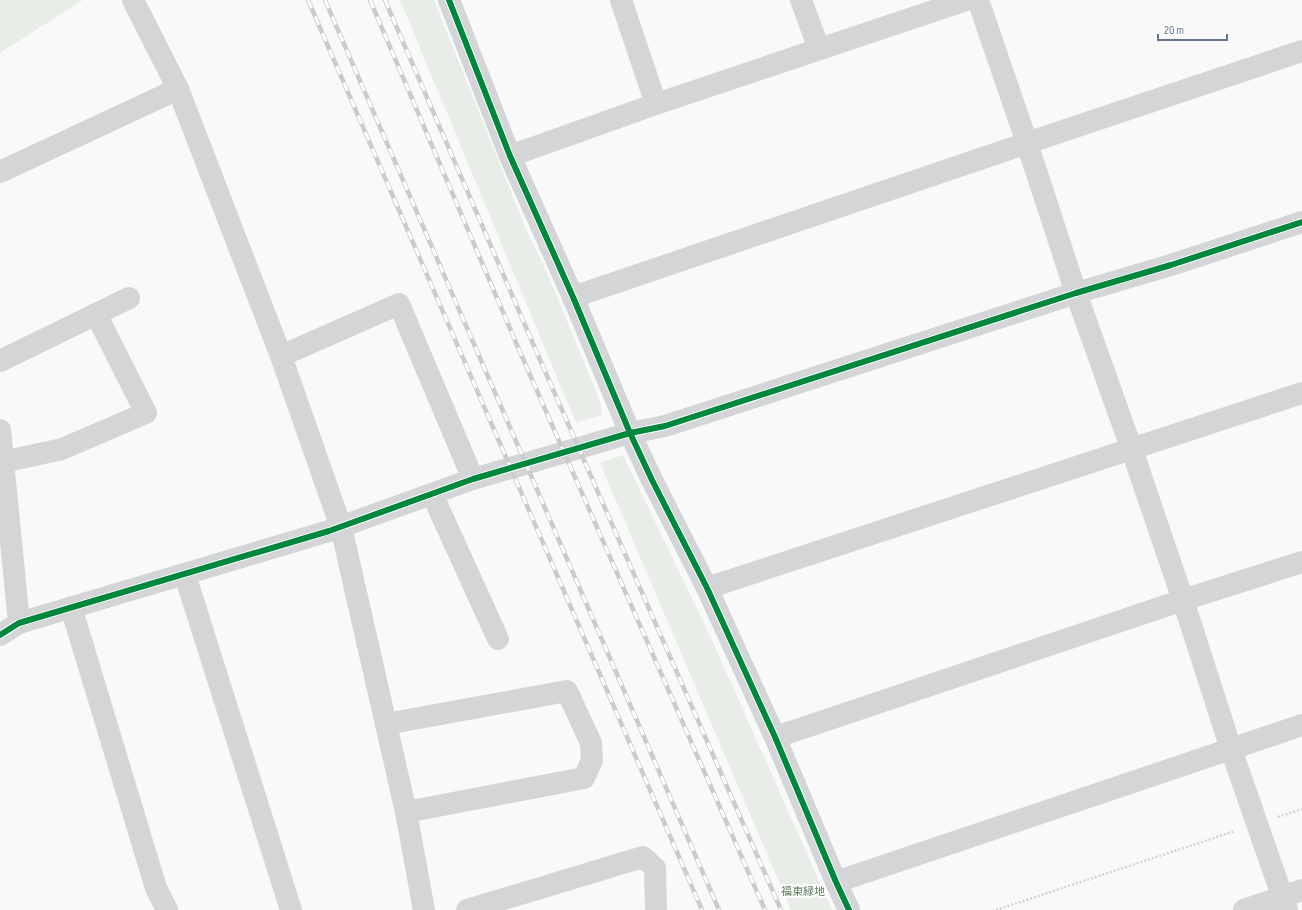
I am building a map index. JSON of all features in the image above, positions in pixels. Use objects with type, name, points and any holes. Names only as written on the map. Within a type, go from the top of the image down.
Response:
[{"type":"street","points":[[133,0],[178,89],[281,356],[341,527],[406,812],[424,910]]},
{"type":"street","points":[[449,0],[510,156],[573,297],[630,433],[652,480],[707,588],[775,737],[849,910]]},
{"type":"street","points":[[621,0],[656,104]]},
{"type":"street","points":[[801,0],[819,49]]},
{"type":"street","points":[[510,156],[656,104],[966,0]]},
{"type":"street","points":[[978,0],[1076,293],[1132,450],[1183,600],[1257,824],[1290,899],[1244,910]]},
{"type":"street","points":[[573,297],[1302,51]]},
{"type":"street","points":[[0,172],[178,89]]},
{"type":"street","points":[[0,636],[19,623],[185,575],[341,527],[473,479],[630,433],[665,426],[1076,293],[1171,266],[1302,222]]},
{"type":"street","points":[[0,361],[129,298]]},
{"type":"street","points":[[281,356],[399,304],[473,479]]},
{"type":"street","points":[[3,462],[62,449],[146,413],[96,314]]},
{"type":"street","points":[[707,588],[1302,394]]},
{"type":"street","points":[[0,430],[19,623]]},
{"type":"street","points":[[432,494],[498,639]]},
{"type":"street","points":[[775,737],[1183,600],[1302,562]]},
{"type":"street","points":[[185,575],[291,910]]},
{"type":"street","points":[[71,607],[156,888],[168,910]]},
{"type":"street","points":[[386,724],[567,691],[590,743],[592,760],[584,778],[406,812]]},
{"type":"street","points":[[836,882],[1302,725]]},
{"type":"street","points":[[472,909],[643,858],[656,868],[656,910]]},
{"type":"path","points":[[996,910],[1302,809]]},
{"type":"green space","points":[[0,0],[83,0],[0,53]]},
{"type":"green space","points":[[400,0],[434,0],[527,232],[543,263],[600,401],[602,415],[576,423]]},
{"type":"green space","name":"福東緑地","points":[[623,455],[712,640],[832,910],[791,910],[600,463]]},
{"type":"railway","points":[[308,0],[702,910]]},
{"type":"railway","points":[[325,0],[719,910]]},
{"type":"railway","points":[[370,0],[520,352],[765,910]]},
{"type":"railway","points":[[385,0],[534,346],[781,910]]},
{"type":"cycle path","points":[[449,0],[510,156],[573,297],[630,433],[652,480],[707,588],[775,737],[849,910]]},
{"type":"cycle path","points":[[0,635],[19,623],[329,531],[473,479],[630,433],[665,426],[1076,293],[1171,265],[1302,222]]}]
